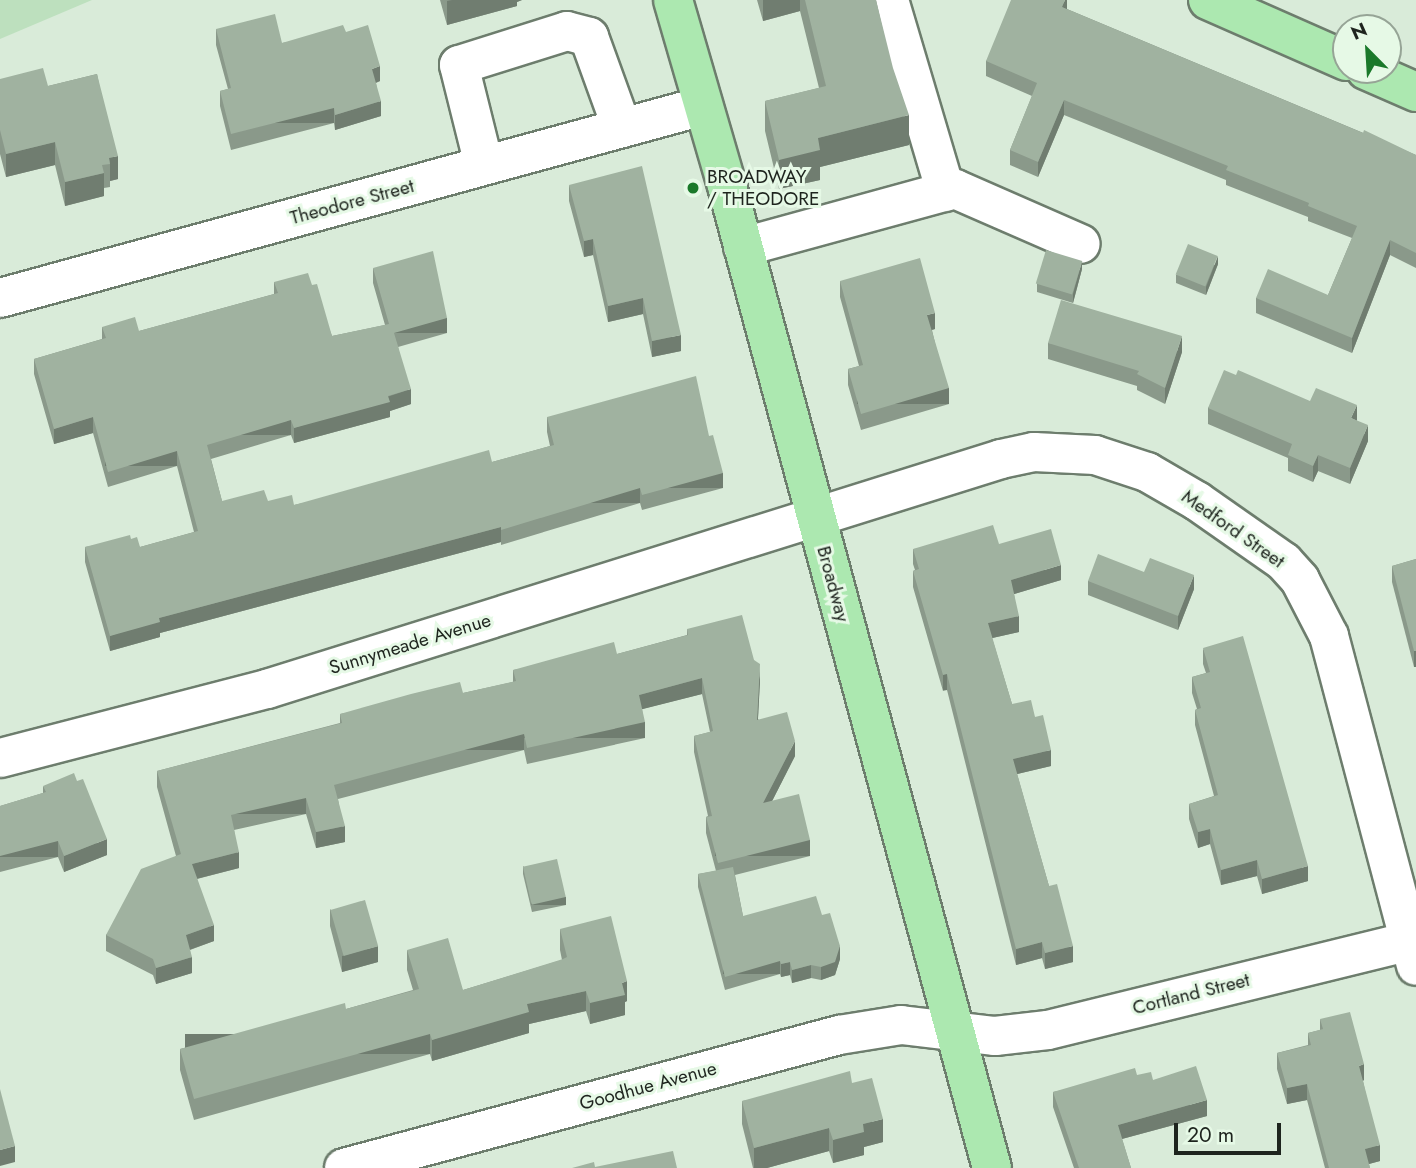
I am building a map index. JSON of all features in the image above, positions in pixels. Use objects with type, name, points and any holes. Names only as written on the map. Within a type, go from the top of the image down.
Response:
[{"type":"main road","name":"Broadway","points":[[673,0],[743,247],[992,1168]]},
{"type":"main road","points":[[1208,0],[1332,55]]},
{"type":"main road","points":[[1398,84],[1416,92]]},
{"type":"street","points":[[889,0],[946,192]]},
{"type":"street","points":[[484,166],[459,65],[567,31],[589,37],[622,128]]},
{"type":"street","name":"Theodore Street","points":[[0,298],[704,106]]},
{"type":"street","points":[[743,247],[955,189],[1081,244]]},
{"type":"street","name":"Medford Street","points":[[815,516],[1001,459],[1034,452],[1075,453],[1095,455],[1147,472],[1197,501],[1264,547],[1300,580],[1328,636],[1414,944]]},
{"type":"street","name":"Sunnymeade Avenue","points":[[0,758],[267,689],[815,516]]},
{"type":"street","name":"Cortland Street","points":[[954,1029],[995,1036],[1048,1030],[1414,944]]},
{"type":"street","name":"Goodhue Avenue","points":[[344,1168],[839,1035],[901,1024],[954,1029]]},
{"type":"green space","points":[[0,0],[92,0],[0,39]]},
{"type":"building","points":[[805,0],[876,0],[893,68],[909,115],[818,138],[820,150],[779,160],[765,101],[826,86]]},
{"type":"building","points":[[1011,0],[1065,0],[1062,7],[1363,133],[1364,130],[1416,155],[1416,253],[1390,240],[1352,338],[1256,298],[1268,269],[1328,295],[1357,226],[1308,206],[1309,203],[1226,170],[1228,166],[1064,100],[1038,162],[1010,150],[1037,83],[986,61]]},
{"type":"building","points":[[275,14],[282,43],[343,25],[346,32],[368,25],[380,66],[372,69],[381,101],[335,115],[334,108],[231,134],[220,91],[231,88],[216,29]]},
{"type":"building","points":[[43,68],[48,86],[97,74],[118,156],[109,158],[110,164],[102,165],[104,173],[65,182],[55,142],[6,154],[0,130],[0,79]]},
{"type":"building","points":[[642,166],[681,335],[652,341],[643,298],[608,306],[593,239],[584,241],[569,185]]},
{"type":"building","points":[[1188,244],[1218,256],[1205,287],[1176,275]]},
{"type":"building","points":[[1046,250],[1082,261],[1072,295],[1036,283]]},
{"type":"building","points":[[433,251],[447,318],[394,333],[411,389],[388,396],[390,402],[294,428],[291,420],[207,445],[222,501],[264,490],[268,501],[292,495],[294,505],[489,450],[492,462],[554,445],[547,417],[696,376],[709,436],[713,435],[723,473],[642,495],[640,488],[501,530],[501,527],[159,618],[160,622],[110,636],[85,547],[130,535],[131,539],[137,537],[140,547],[198,531],[177,451],[108,472],[93,417],[54,429],[34,359],[106,338],[102,327],[135,317],[139,331],[278,293],[274,282],[308,273],[312,285],[317,284],[332,336],[389,324],[373,268]]},
{"type":"building","points":[[920,258],[935,313],[927,315],[949,388],[861,414],[848,369],[863,365],[840,281]]},
{"type":"building","points":[[1061,300],[1182,336],[1165,388],[1137,374],[1139,371],[1048,343]]},
{"type":"building","points":[[1224,370],[1236,375],[1238,370],[1310,401],[1316,388],[1357,405],[1351,418],[1368,425],[1350,468],[1318,455],[1313,466],[1288,455],[1292,444],[1208,408]]},
{"type":"building","points":[[993,525],[999,544],[1051,529],[1061,565],[1011,580],[1019,616],[988,623],[1012,704],[1031,700],[1035,717],[1043,715],[1051,750],[1013,759],[1049,886],[1057,884],[1073,946],[1045,953],[1042,942],[1016,949],[947,674],[943,675],[913,571],[919,569],[913,549]]},
{"type":"building","points":[[1098,554],[1144,572],[1150,558],[1194,575],[1178,616],[1088,581]]},
{"type":"building","points":[[1416,559],[1416,651],[1414,651],[1392,566]]},
{"type":"building","points":[[742,615],[754,660],[760,664],[757,720],[787,712],[795,741],[763,803],[799,794],[810,840],[718,863],[706,817],[712,816],[694,736],[713,731],[702,678],[639,695],[645,722],[527,748],[524,734],[334,785],[345,826],[316,832],[306,798],[231,815],[239,852],[192,864],[214,925],[186,935],[192,957],[156,968],[153,959],[106,935],[141,869],[181,854],[157,771],[342,723],[340,714],[411,694],[460,682],[463,693],[516,681],[513,670],[614,642],[617,654],[688,635],[687,629]]},
{"type":"building","points":[[1243,636],[1308,866],[1262,879],[1257,860],[1221,870],[1210,829],[1198,832],[1189,804],[1218,795],[1195,710],[1201,708],[1192,677],[1210,672],[1203,648]]},
{"type":"building","points":[[74,773],[77,781],[83,779],[107,839],[64,856],[58,841],[0,856],[0,806],[46,792],[43,786]]},
{"type":"building","points":[[557,859],[566,897],[532,905],[523,867]]},
{"type":"building","points":[[733,867],[743,916],[816,896],[822,915],[830,913],[840,946],[835,962],[821,967],[811,965],[792,970],[790,962],[781,964],[780,961],[725,977],[698,874]]},
{"type":"building","points":[[365,900],[378,946],[344,956],[330,910]]},
{"type":"building","points":[[611,916],[627,981],[622,983],[625,995],[590,1003],[586,991],[527,1004],[529,1012],[432,1040],[430,1034],[194,1099],[180,1049],[345,1003],[346,1009],[419,989],[407,950],[448,938],[463,990],[567,957],[560,929]]},
{"type":"building","points":[[1350,1012],[1364,1064],[1359,1066],[1380,1145],[1365,1149],[1370,1168],[1329,1168],[1307,1084],[1287,1088],[1277,1053],[1311,1045],[1308,1033],[1323,1029],[1320,1019]]},
{"type":"building","points":[[1196,1066],[1207,1100],[1118,1125],[1131,1168],[1079,1168],[1053,1092],[1135,1068],[1137,1075],[1151,1072],[1153,1080]]},
{"type":"building","points":[[850,1071],[852,1083],[872,1078],[883,1119],[863,1124],[864,1132],[833,1140],[829,1128],[754,1148],[742,1101]]},
{"type":"building","points":[[0,1089],[15,1146],[0,1150]]},
{"type":"building","points":[[673,1151],[677,1168],[572,1168],[594,1162],[595,1167]]},
{"type":"place","name":"BROADWAY / THEODORE","points":[[693,188]]}]
